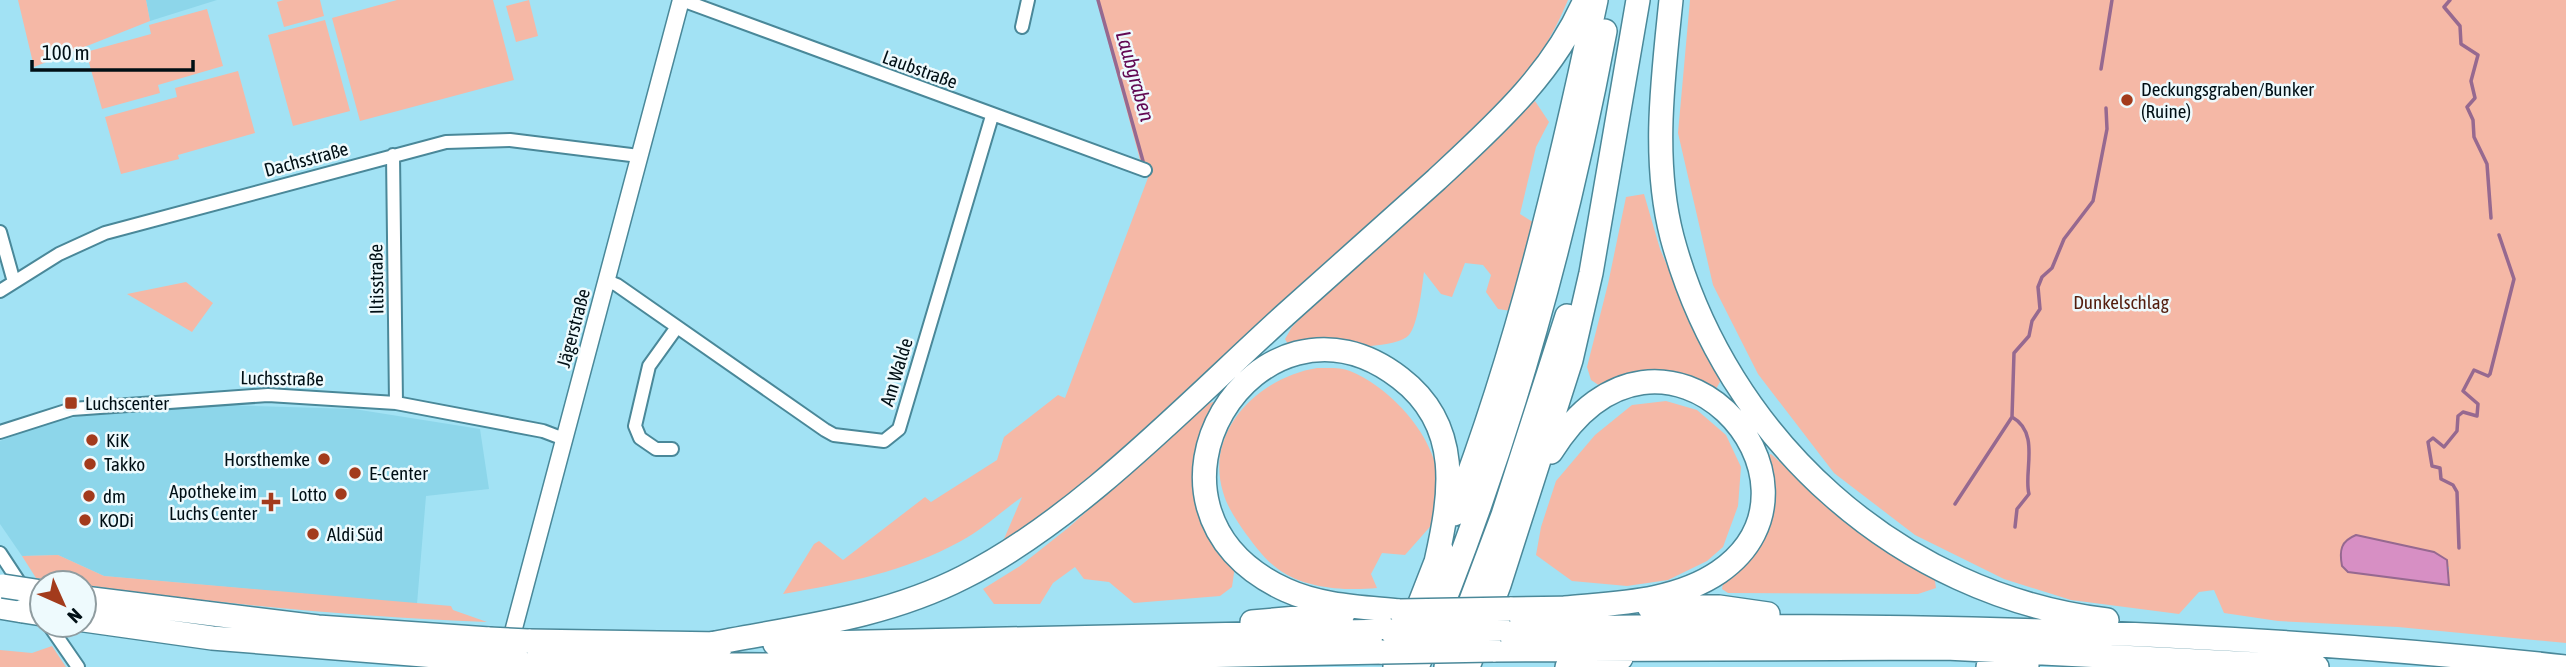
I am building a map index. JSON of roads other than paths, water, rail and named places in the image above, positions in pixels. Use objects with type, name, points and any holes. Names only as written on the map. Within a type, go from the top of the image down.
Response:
[{"type":"highway","points":[[710,644],[831,623],[900,605],[984,567],[1054,520],[1137,449],[1497,123],[1551,61],[1585,0]]},
{"type":"highway","points":[[1392,640],[1436,562],[1492,410],[1532,274],[1597,0]]},
{"type":"highway","points":[[1418,667],[1485,489],[1544,298],[1589,117],[1611,0]]},
{"type":"highway","points":[[1468,667],[1535,479],[1571,360],[1591,273],[1638,0]]},
{"type":"highway","points":[[1671,0],[1660,118],[1664,193],[1672,236],[1714,348],[1741,394],[1767,428],[1797,463],[1875,528],[1963,579],[2058,614],[2146,625],[2185,637]]},
{"type":"highway","points":[[1446,667],[1503,515],[1553,363],[1589,245],[1613,140]]},
{"type":"highway","points":[[1392,640],[1326,602],[1295,593],[1261,576],[1230,547],[1212,515],[1204,474],[1211,434],[1228,400],[1257,372],[1278,360],[1310,352],[1354,354],[1375,362],[1406,382],[1421,397],[1436,421],[1447,458],[1449,497],[1436,562]]},
{"type":"highway","points":[[1501,629],[1565,608],[1653,599],[1691,586],[1719,572],[1742,549],[1754,527],[1762,491],[1759,464],[1749,438],[1721,405],[1683,386],[1642,383],[1613,391],[1580,414],[1561,437],[1535,479]]},
{"type":"highway","points":[[1,593],[28,592]]},
{"type":"highway","points":[[1,593],[28,608]]},
{"type":"highway","points":[[98,600],[505,654],[710,644],[1173,636],[1392,640],[1501,629],[1658,647],[1946,648],[2317,667]]},
{"type":"highway","points":[[1565,608],[1719,607],[1836,625]]},
{"type":"highway","points":[[98,622],[212,638],[675,666],[1392,640],[1501,629],[1836,625],[2185,637],[2566,667]]},
{"type":"highway","points":[[1567,667],[1612,661],[1658,647]]},
{"type":"highway","points":[[1988,667],[2146,658]]},
{"type":"street","name":"Laubstraße","points":[[682,0],[992,116],[997,113],[1145,170]]},
{"type":"street","name":"Jägerstraße","points":[[505,654],[682,0]]},
{"type":"street","points":[[1022,27],[1028,0]]},
{"type":"street","name":"Am Walde","points":[[607,281],[617,285],[830,433],[879,442],[891,438],[899,429],[992,116]]},
{"type":"street","name":"Dachsstraße","points":[[0,290],[68,249],[105,233],[446,142],[486,139],[639,156]]},
{"type":"street","name":"Iltisstraße","points":[[393,155],[397,403]]},
{"type":"street","points":[[0,232],[14,282]]},
{"type":"street","points":[[672,449],[656,449],[640,438],[635,426],[649,366],[677,327]]},
{"type":"street","name":"Luchsstraße","points":[[0,432],[72,409],[268,395],[397,403],[543,431],[564,439]]},
{"type":"street","points":[[0,553],[28,600]]},
{"type":"street","points":[[59,639],[78,667]]},
{"type":"waterway","name":"Laubgraben","points":[[1098,0],[1143,161]]},
{"type":"waterway","points":[[2101,69],[2112,0]]},
{"type":"waterway","points":[[2450,0],[2444,7],[2460,26],[2461,44],[2478,55],[2471,81],[2475,98],[2467,107],[2473,120],[2474,137],[2487,164],[2491,218]]},
{"type":"waterway","points":[[1955,504],[2012,417],[2014,353],[2029,336],[2032,321],[2040,309],[2038,287],[2042,277],[2052,268],[2064,239],[2093,201],[2107,129],[2106,108]]},
{"type":"waterway","points":[[2459,548],[2457,492],[2453,485],[2441,479],[2440,468],[2432,466],[2428,442],[2433,438],[2444,447],[2457,431],[2458,416],[2463,412],[2477,416],[2478,404],[2463,391],[2474,370],[2488,376],[2490,374],[2514,279],[2499,235]]},
{"type":"waterway","points":[[2012,417],[2021,424],[2029,443],[2029,494],[2017,509],[2015,527]]},
{"type":"place","name":"Deckungsgraben/Bunker (Ruine)","points":[[2127,100]]},
{"type":"place","name":"Luchscenter","points":[[71,403]]},
{"type":"place","name":"KiK","points":[[92,440]]},
{"type":"place","name":"Horsthemke","points":[[324,459]]},
{"type":"place","name":"Takko","points":[[90,464]]},
{"type":"place","name":"E-Center","points":[[355,473]]},
{"type":"place","name":"Lotto","points":[[341,494]]},
{"type":"place","name":"dm","points":[[89,496]]},
{"type":"place","name":"Apotheke im Luchs Center","points":[[271,502]]},
{"type":"place","name":"KODi","points":[[85,520]]},
{"type":"place","name":"Aldi Süd","points":[[313,534]]},
{"type":"park label","name":"Dunkelschlag","points":[[2121,302]]}]
